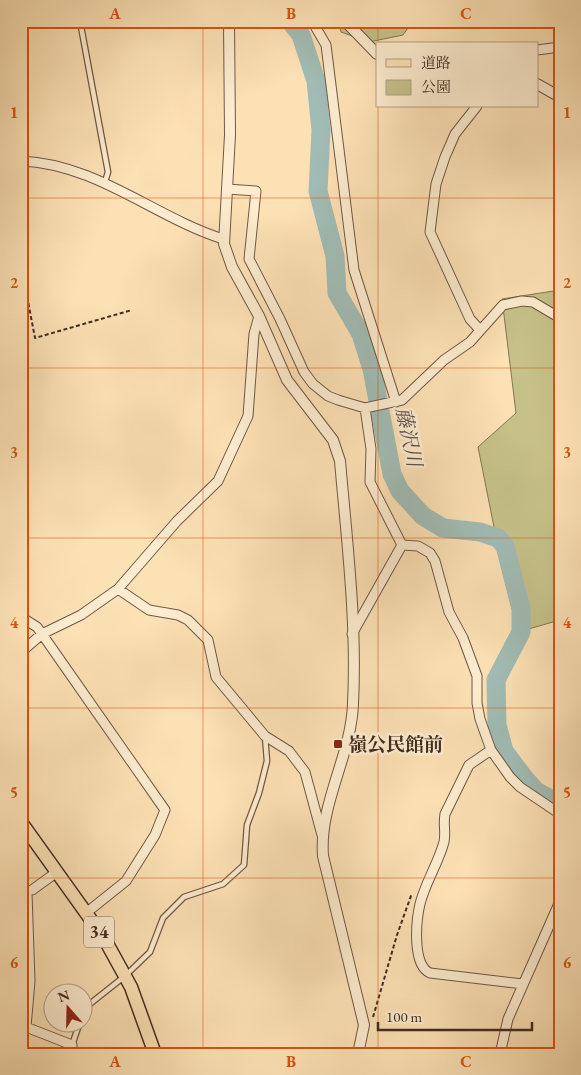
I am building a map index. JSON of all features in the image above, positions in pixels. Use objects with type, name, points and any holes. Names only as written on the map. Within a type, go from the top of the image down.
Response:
[{"type":"main road","name":"34","points":[[21,822],[86,913],[125,976],[140,1009],[155,1054]]},
{"type":"street","points":[[229,21],[230,136],[223,239],[232,267],[259,316],[288,380],[333,440],[338,454],[352,606],[353,704],[350,728],[322,835]]},
{"type":"street","points":[[312,21],[326,45],[354,270],[394,403]]},
{"type":"street","points":[[344,21],[376,53]]},
{"type":"street","points":[[538,50],[560,47]]},
{"type":"street","points":[[538,85],[560,96]]},
{"type":"street","points":[[475,108],[455,134],[445,157],[436,184],[430,232],[470,319],[480,330]]},
{"type":"street","points":[[21,161],[40,162],[105,182],[203,232],[223,239]]},
{"type":"street","points":[[227,189],[256,191],[249,259],[304,372],[313,384],[328,396],[367,408],[402,400],[444,360],[470,342],[503,305],[522,300],[533,302],[560,318]]},
{"type":"street","points":[[21,652],[42,634],[81,615],[118,589],[177,520],[212,489],[224,472],[248,416],[254,334],[259,316]]},
{"type":"street","points":[[367,408],[371,449],[370,482],[402,545]]},
{"type":"street","points":[[352,635],[402,545]]},
{"type":"street","points":[[402,545],[418,546],[430,554],[435,561],[449,612],[463,638],[477,676],[477,703],[480,719],[492,750],[510,777],[520,787],[560,814]]},
{"type":"street","points":[[118,589],[150,610],[178,615],[188,620],[208,640],[216,677],[265,736],[289,751],[305,772],[322,835],[324,856],[364,1025],[358,1054]]},
{"type":"street","points":[[21,618],[37,627],[165,810],[155,835],[126,881],[86,913]]},
{"type":"street","points":[[492,750],[469,764],[445,814],[443,822],[446,833],[444,842],[420,905],[417,932],[418,958],[421,966],[430,973],[523,984]]},
{"type":"street","points":[[57,872],[24,893],[30,981],[26,1026],[72,1049]]},
{"type":"street","points":[[500,1054],[508,1019],[560,901]]},
{"type":"lane","points":[[80,21],[108,172],[105,182]]},
{"type":"lane","points":[[92,1002],[125,976],[150,952],[163,918],[184,897],[223,884],[244,865],[247,824],[259,793],[267,760],[265,736]]},
{"type":"lane","points":[[72,1049],[77,1032]]},
{"type":"path","points":[[21,265],[35,338],[132,310]]},
{"type":"path","points":[[364,1025],[375,1013],[399,928],[414,890]]},
{"type":"green space","points":[[338,21],[413,21],[403,35],[369,42],[341,32]]},
{"type":"green space","points":[[560,290],[560,620],[518,632],[503,572],[478,447],[516,413],[502,299]]},
{"type":"waterway","name":"藤沢川","points":[[290,21],[301,35],[316,81],[321,130],[318,191],[335,256],[337,293],[361,334],[372,369],[392,474],[400,491],[423,516],[443,528],[480,532],[498,538],[505,546],[521,609],[521,632],[496,680],[497,725],[504,751],[525,779],[536,791],[560,804]]},
{"type":"place","name":"嶺公民館前","points":[[338,744]]}]
